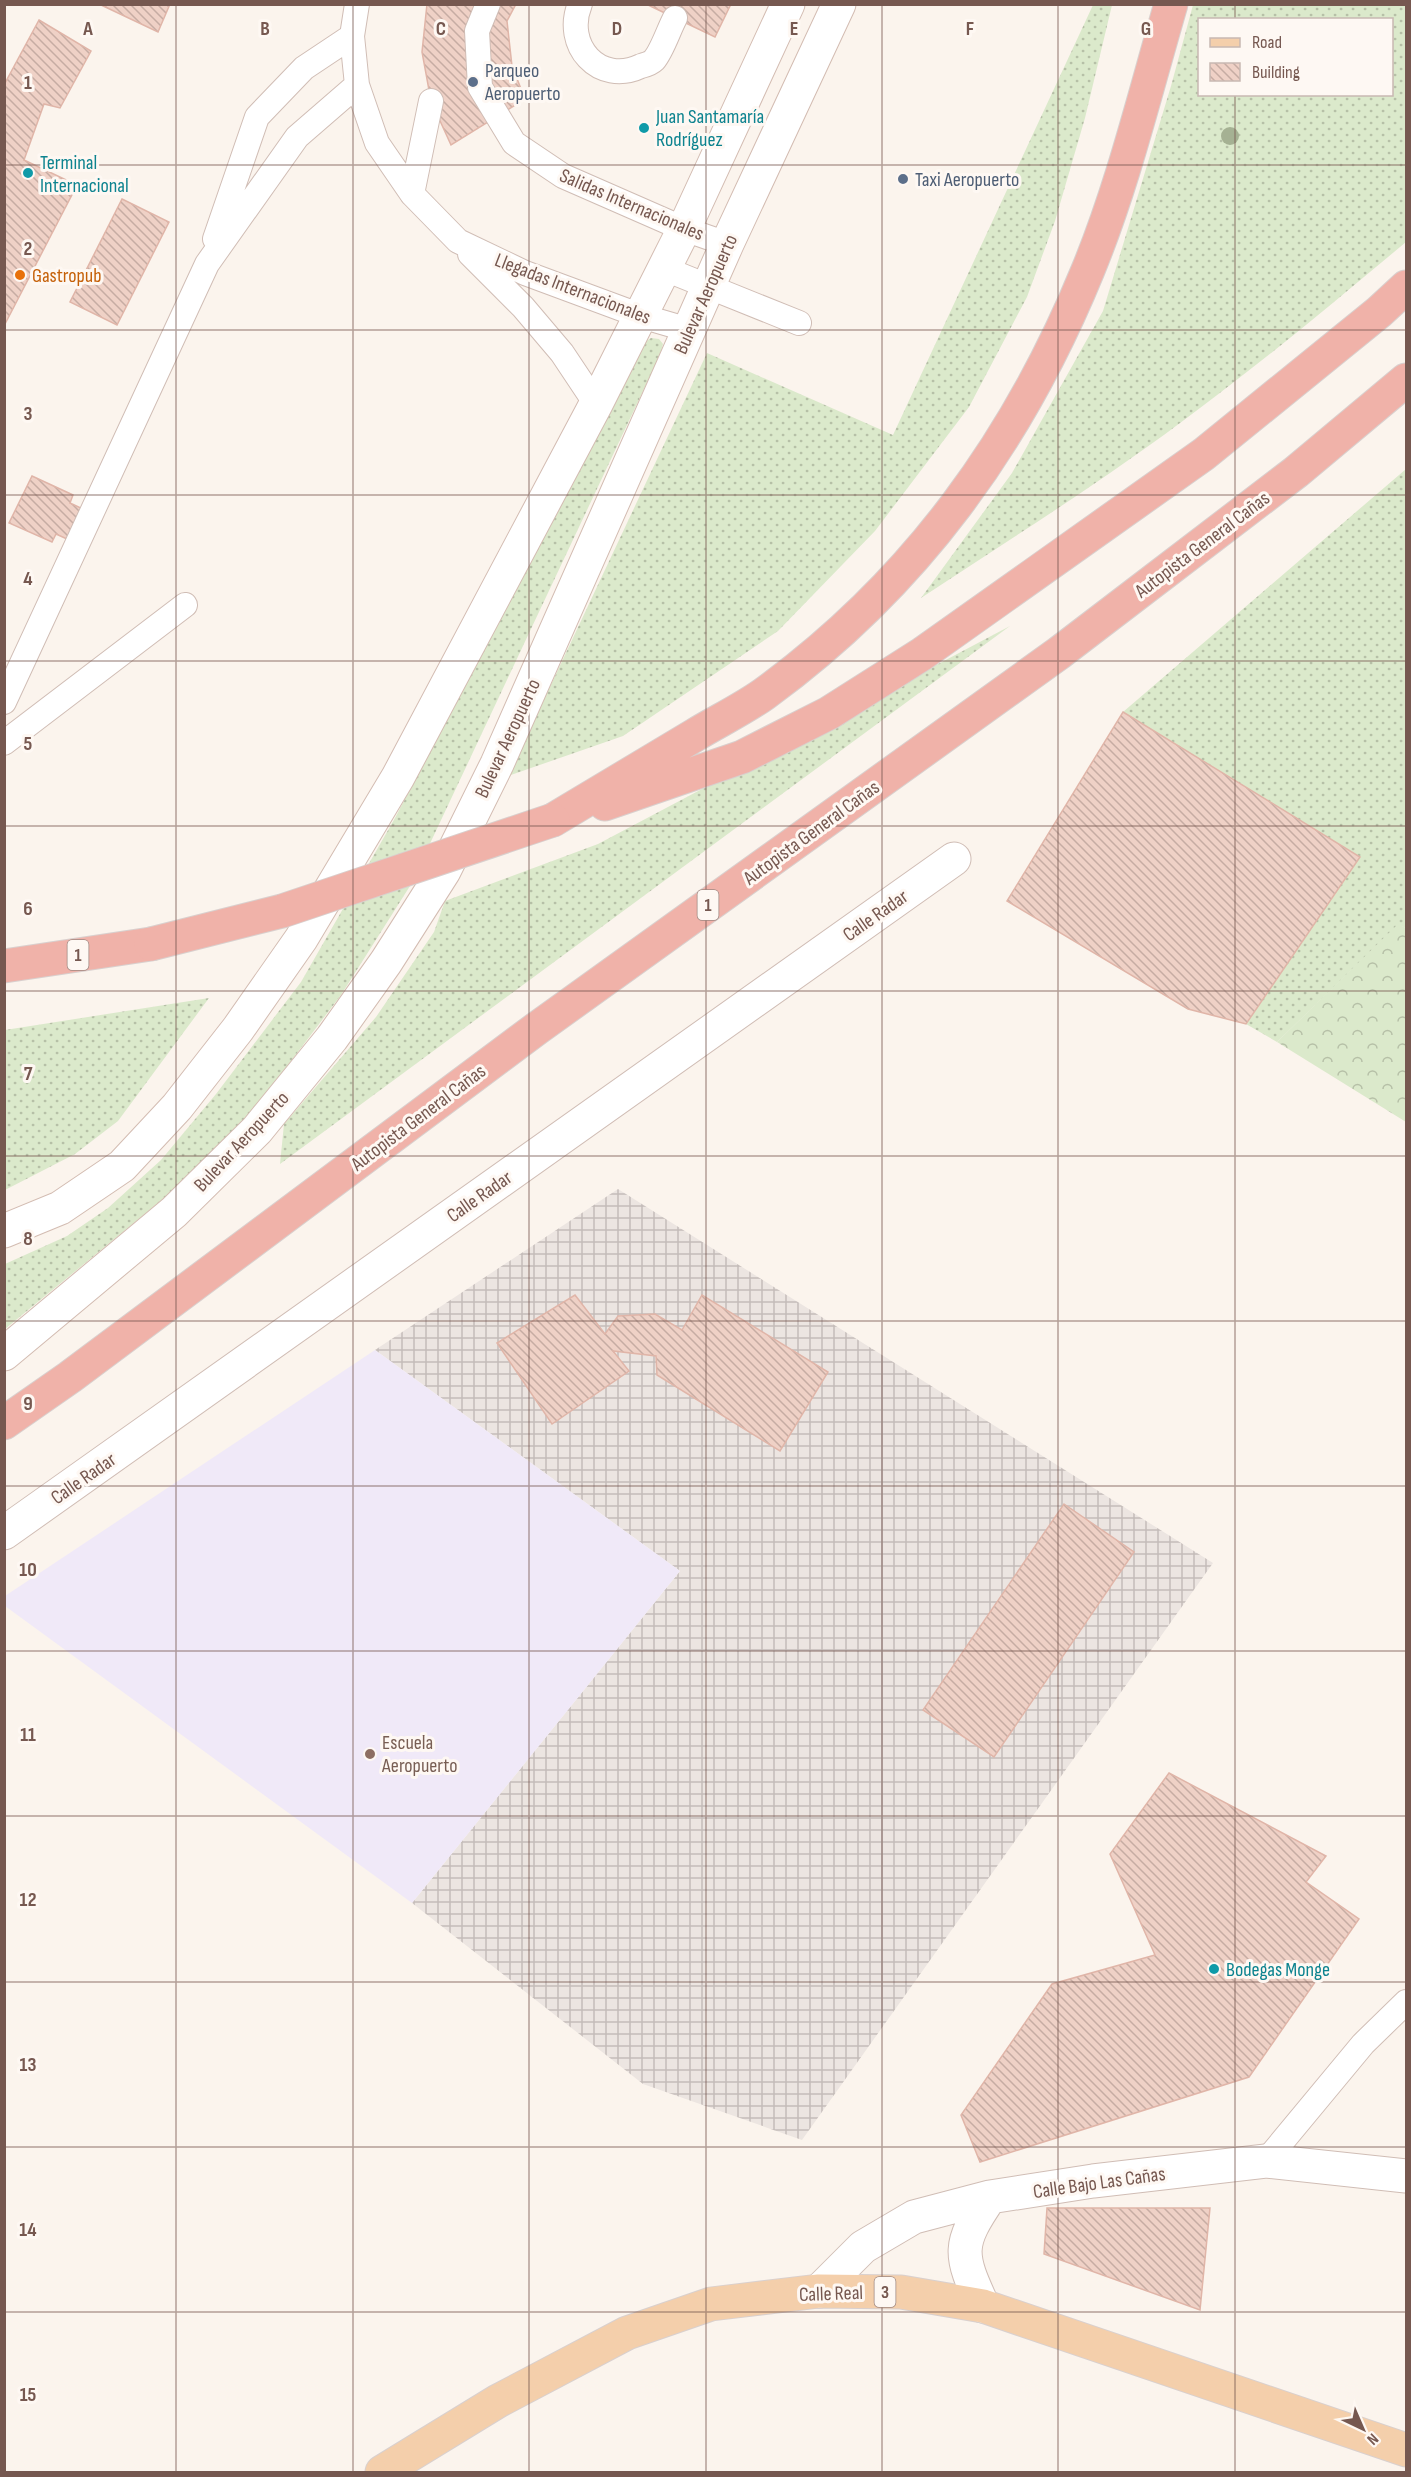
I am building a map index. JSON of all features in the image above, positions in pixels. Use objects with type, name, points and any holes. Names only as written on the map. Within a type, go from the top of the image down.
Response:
[{"type":"highway","points":[[553,820],[763,694],[860,615],[933,536],[973,486],[1008,432],[1039,376],[1089,269],[1116,190],[1171,4]]},
{"type":"highway","name":"1","points":[[4,966],[151,944],[282,911],[742,757],[829,713],[922,654],[1204,454],[1379,312],[1407,286]]},
{"type":"highway","name":"Autopista General Cañas","points":[[4,1423],[70,1377],[546,1022],[1059,653],[1296,472],[1407,380]]},
{"type":"main road","name":"Calle Real","points":[[382,2472],[498,2400],[627,2333],[711,2304],[819,2291],[901,2292],[983,2306],[1407,2450]]},
{"type":"street","points":[[4,1231],[60,1208],[122,1166],[177,1107],[238,1029],[301,939],[398,777],[596,404],[665,269],[788,4]]},
{"type":"street","name":"Bulevar Aeropuerto","points":[[4,1354],[174,1212],[258,1130],[332,1038],[386,962],[444,871],[497,764],[727,244],[839,4]]},
{"type":"street","name":"Calle Radar","points":[[4,1533],[954,859]]},
{"type":"street","name":"Calle Bajo Las Cañas","points":[[819,2291],[863,2247],[914,2217],[990,2197],[1093,2181],[1266,2161],[1407,2176]]},
{"type":"street","points":[[983,2306],[969,2274],[964,2248],[971,2225],[990,2197]]},
{"type":"lane","name":"Llegadas Internacionales","points":[[357,4],[352,36],[357,85],[377,143],[412,194],[556,345],[596,404]]},
{"type":"lane","name":"Salidas Internacionales","points":[[488,4],[477,31],[480,87],[514,143],[563,176],[684,229],[727,244]]},
{"type":"lane","points":[[580,4],[575,16],[580,50],[601,69],[628,72],[653,61],[675,18]]},
{"type":"lane","points":[[4,702],[207,264],[257,117],[304,68],[352,36]]},
{"type":"lane","points":[[207,264],[297,137],[357,85]]},
{"type":"lane","points":[[412,194],[431,100]]},
{"type":"lane","name":"Llegadas Internacionales","points":[[458,241],[525,273],[641,316],[689,330]]},
{"type":"lane","points":[[665,269],[799,323]]},
{"type":"lane","points":[[4,743],[185,605]]},
{"type":"lane","points":[[1266,2161],[1363,2044],[1407,2002]]},
{"type":"shaded area","points":[[618,1189],[1213,1563],[802,2140],[643,2084],[412,1903],[680,1571],[375,1350]]},
{"type":"shaded area","name":"Escuela Aeropuerto","points":[[375,1350],[680,1571],[412,1903],[5,1606],[5,1596]]},
{"type":"green space","points":[[1093,5],[1112,5],[1085,118],[1055,221],[1027,297],[969,407],[875,531],[778,631],[623,736],[508,776],[707,353],[893,435]]},
{"type":"green space","points":[[1193,5],[1406,5],[1406,242],[1279,347],[1132,458],[921,598],[1012,473],[1103,311]]},
{"type":"green space","points":[[651,338],[659,339],[663,344],[660,355],[410,886],[341,995],[257,1106],[197,1171],[5,1329],[5,1264],[67,1236],[108,1208],[161,1160],[216,1094],[301,982],[395,818],[643,343]]},
{"type":"green space","points":[[1406,469],[1406,928],[1398,925],[1277,1042],[1246,1024],[1359,857],[1123,712]]},
{"type":"green space","points":[[1010,626],[280,1164],[284,1124],[376,1017],[434,932],[445,901],[598,844]]},
{"type":"green space","points":[[1398,924],[1406,928],[1406,1122],[1277,1042]]},
{"type":"green space","points":[[209,998],[118,1121],[75,1154],[5,1190],[5,1030]]},
{"type":"building","points":[[99,4],[170,4],[158,32]]},
{"type":"building","name":"Parqueo Aeropuerto","points":[[427,4],[516,4],[507,21],[512,66],[525,99],[451,145],[431,101],[422,52]]},
{"type":"building","points":[[646,4],[731,4],[715,37]]},
{"type":"building","name":"Terminal Internacional","points":[[39,20],[91,51],[60,108],[44,104],[24,160],[77,185],[4,326],[4,85]]},
{"type":"building","points":[[122,199],[169,222],[117,325],[70,302]]},
{"type":"building","points":[[32,476],[73,495],[70,503],[81,508],[67,539],[56,534],[52,542],[9,523]]},
{"type":"building","points":[[1123,712],[1360,857],[1246,1024],[1188,1009],[1007,901]]},
{"type":"building","points":[[575,1295],[605,1334],[618,1316],[655,1314],[682,1330],[702,1295],[828,1372],[780,1451],[657,1375],[656,1356],[613,1351],[629,1371],[552,1424],[497,1343]]},
{"type":"building","points":[[1064,1504],[1134,1552],[994,1757],[923,1710]]},
{"type":"building","name":"Bodegas Monge","points":[[1169,1773],[1326,1856],[1306,1882],[1359,1919],[1249,2077],[980,2162],[961,2115],[1052,1984],[1155,1955],[1110,1854]]},
{"type":"building","points":[[1047,2208],[1210,2208],[1200,2310],[1044,2254]]},
{"type":"place","name":"Parqueo Aeropuerto","points":[[473,82]]},
{"type":"place","name":"Juan Santamaría Rodríguez","points":[[644,128]]},
{"type":"place","name":"Terminal Internacional","points":[[28,173]]},
{"type":"place","name":"Taxi Aeropuerto","points":[[903,179]]},
{"type":"place","name":"Gastropub","points":[[20,275]]},
{"type":"place","name":"Escuela Aeropuerto","points":[[370,1754]]},
{"type":"place","name":"Bodegas Monge","points":[[1214,1969]]}]
